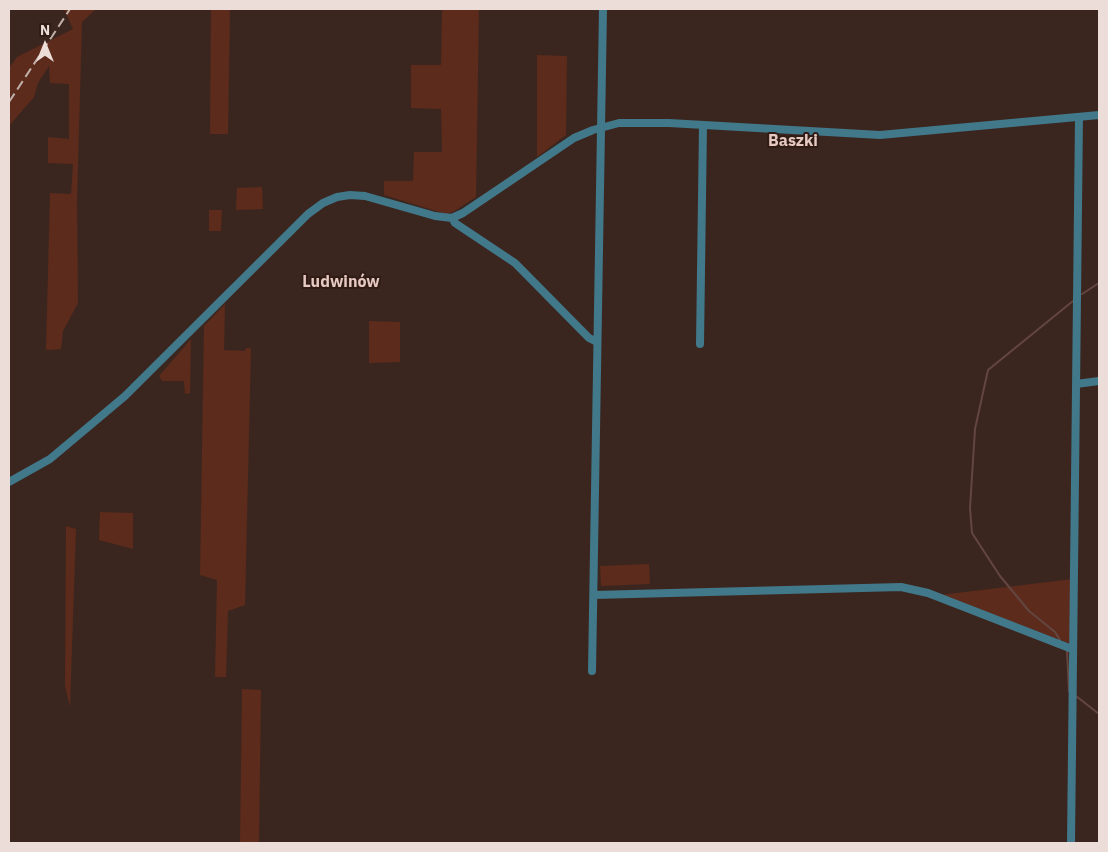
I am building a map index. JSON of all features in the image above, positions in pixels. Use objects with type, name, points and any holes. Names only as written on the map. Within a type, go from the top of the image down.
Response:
[{"type":"street","points":[[592,671],[603,9]]},
{"type":"street","points":[[9,482],[50,459],[125,396],[308,214],[323,202],[343,195],[356,195],[435,216],[452,218],[463,213],[563,144],[601,127],[635,122],[880,135],[1099,115]]},
{"type":"street","points":[[1071,843],[1079,117]]},
{"type":"street","points":[[700,344],[703,125]]},
{"type":"street","points":[[452,218],[455,223],[510,258],[589,338],[598,342]]},
{"type":"street","points":[[1076,384],[1099,381]]},
{"type":"street","points":[[594,595],[901,587],[928,594],[1072,649]]},
{"type":"shaded area","points":[[64,9],[96,9],[82,22],[77,202],[78,303],[63,331],[61,349],[46,350],[50,193],[71,194],[73,164],[48,163],[48,137],[69,139],[69,84],[50,83],[49,66],[38,83],[34,97],[9,126],[9,68],[17,57],[73,29]]},
{"type":"shaded area","points":[[211,9],[230,9],[228,134],[210,134]]},
{"type":"shaded area","points":[[442,9],[479,9],[476,197],[453,212],[446,214],[384,195],[384,181],[413,181],[414,152],[442,152],[441,109],[411,108],[411,65],[441,65]]},
{"type":"shaded area","points":[[537,55],[567,56],[566,135],[537,157]]},
{"type":"shaded area","points":[[262,187],[263,209],[236,210],[237,188]]},
{"type":"shaded area","points":[[209,210],[222,210],[221,231],[209,231]]},
{"type":"shaded area","points":[[225,304],[224,350],[245,351],[246,348],[251,348],[245,605],[228,611],[226,677],[215,677],[217,580],[200,575],[204,326]]},
{"type":"shaded area","points":[[369,321],[400,322],[400,362],[369,363]]},
{"type":"shaded area","points":[[191,339],[190,393],[185,394],[184,381],[162,381],[159,376]]},
{"type":"shaded area","points":[[100,512],[133,513],[133,549],[99,540]]},
{"type":"shaded area","points":[[66,526],[76,529],[70,707],[65,686]]},
{"type":"shaded area","points":[[649,564],[650,584],[601,586],[600,566]]},
{"type":"shaded area","points":[[1073,579],[1074,645],[940,595]]},
{"type":"shaded area","points":[[242,689],[261,690],[259,843],[240,843]]},
{"type":"waterway","points":[[1082,294],[1099,283]]},
{"type":"waterway","points":[[1060,640],[1055,632],[1029,611],[1000,576],[972,533],[970,508],[975,429],[988,370],[1073,301]]},
{"type":"waterway","points":[[1067,651],[1069,691]]},
{"type":"waterway","points":[[1076,696],[1099,714]]},
{"type":"railway","points":[[9,102],[70,9]]},
{"type":"district","name":"Baszki","points":[[793,141]]},
{"type":"district","name":"Ludwinów","points":[[341,282]]}]
